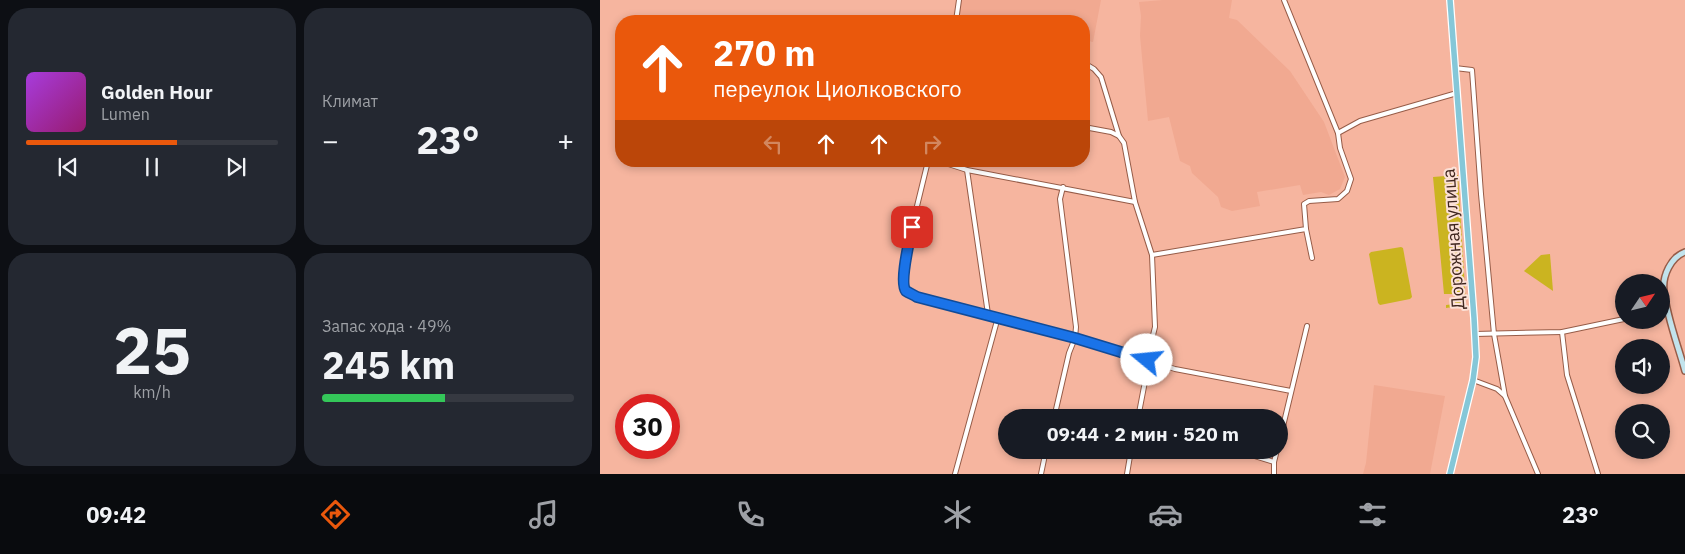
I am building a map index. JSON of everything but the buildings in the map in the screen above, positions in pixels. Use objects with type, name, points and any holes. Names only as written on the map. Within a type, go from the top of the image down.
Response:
[{"type":"main road","name":"Дорожная улица","points":[[1450,0],[1475,334],[1474,380],[1450,474]]},
{"type":"main road","points":[[1667,274],[1674,259],[1685,252]]},
{"type":"main road","points":[[1670,326],[1685,371]]},
{"type":"street","points":[[957,15],[959,0]]},
{"type":"street","points":[[1284,0],[1338,133],[1340,148],[1351,179],[1347,191],[1338,199],[1309,201],[1304,204],[1306,229],[1312,258]]},
{"type":"street","points":[[1090,67],[1101,77],[1119,136],[1124,143],[1135,202],[1152,255],[1155,327],[1147,360],[1147,371],[1140,409]]},
{"type":"street","points":[[1455,68],[1472,70],[1480,194],[1494,334],[1506,396],[1538,474]]},
{"type":"street","points":[[1338,133],[1360,121],[1457,93]]},
{"type":"street","points":[[1090,128],[1111,132],[1119,136]]},
{"type":"street","points":[[927,167],[908,243],[903,284],[906,291],[917,297],[1075,338],[1175,369],[1291,391]]},
{"type":"street","points":[[958,167],[1135,202]]},
{"type":"street","points":[[967,170],[988,314]]},
{"type":"street","points":[[1056,409],[1076,328],[1060,199],[1063,187]]},
{"type":"street","points":[[1152,255],[1306,229]]},
{"type":"street","points":[[955,474],[998,317]]},
{"type":"street","points":[[1475,334],[1562,332],[1615,321]]},
{"type":"street","points":[[1287,409],[1307,326]]},
{"type":"street","points":[[1562,332],[1567,376],[1598,474]]},
{"type":"street","points":[[1474,380],[1506,396]]},
{"type":"street","points":[[1041,474],[1044,459]]},
{"type":"street","points":[[1127,474],[1130,459]]},
{"type":"street","points":[[1264,459],[1274,462]]},
{"type":"street","points":[[1274,474],[1275,459]]},
{"type":"shaded area","points":[[960,0],[1101,0],[1093,42],[1090,41],[1090,15],[957,14]]},
{"type":"shaded area","points":[[1232,0],[1229,18],[1237,20],[1290,71],[1324,122],[1345,177],[1340,189],[1329,195],[1321,192],[1303,195],[1300,185],[1257,192],[1260,206],[1232,211],[1221,207],[1218,197],[1192,173],[1190,166],[1180,161],[1169,117],[1148,121],[1140,36],[1141,16],[1139,2]]},
{"type":"shaded area","points":[[1458,175],[1466,305],[1446,308],[1446,305],[1455,304],[1454,294],[1444,294],[1433,177]]},
{"type":"shaded area","points":[[1403,248],[1412,297],[1380,305],[1378,303],[1369,254],[1371,252]]},
{"type":"shaded area","points":[[1550,254],[1553,291],[1524,271],[1541,255]]},
{"type":"shaded area","points":[[1374,385],[1445,396],[1430,474],[1363,474],[1366,463]]},
{"type":"route","points":[[912,227],[903,284],[906,291],[917,297],[988,314],[1147,360]]}]
